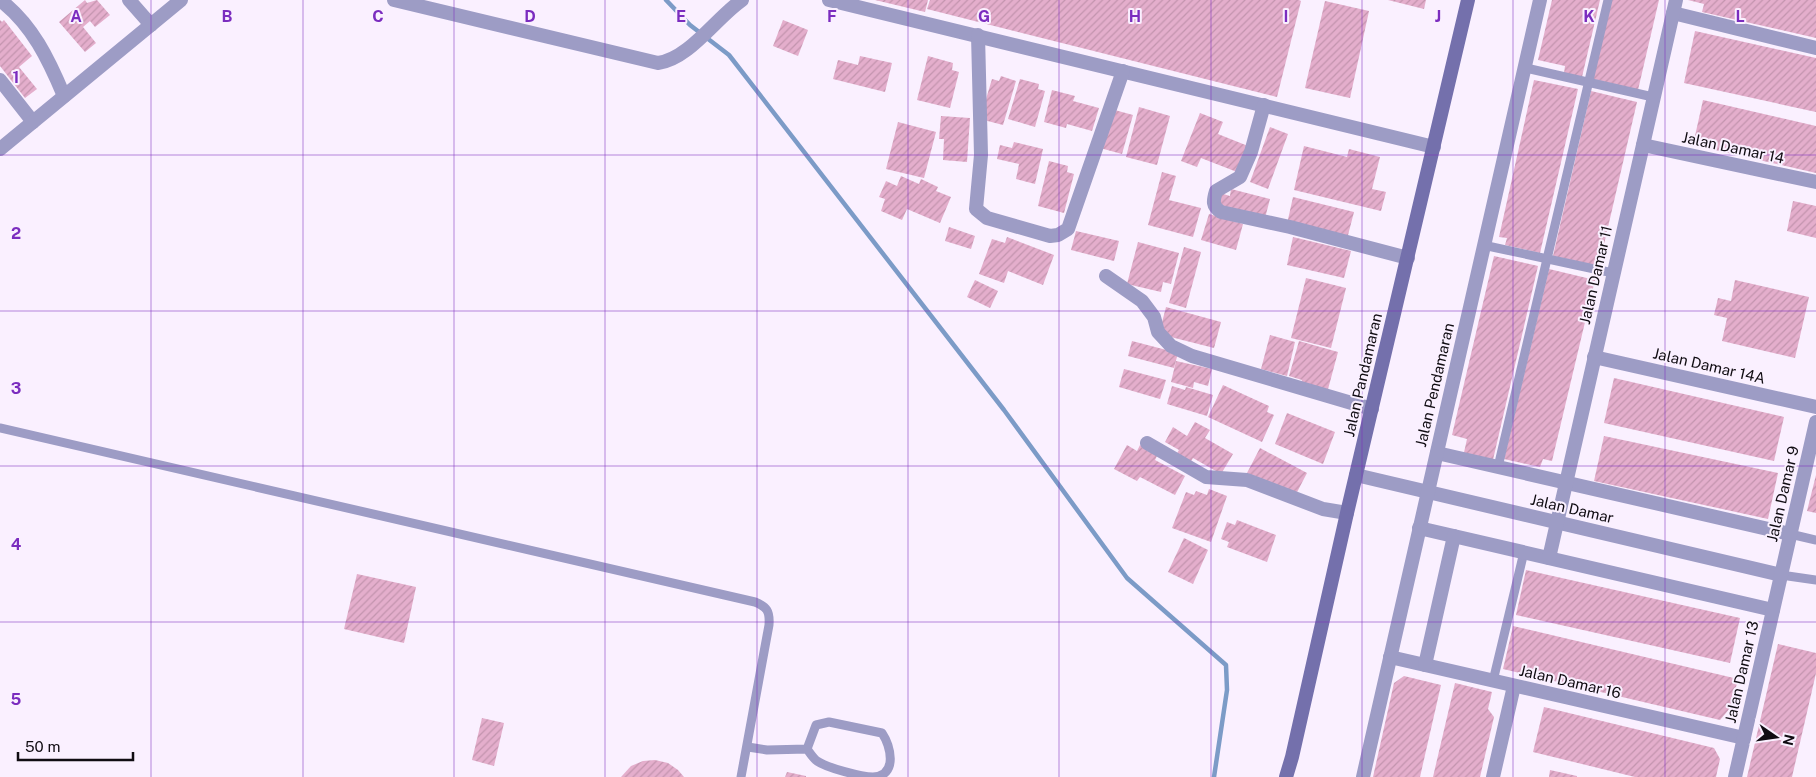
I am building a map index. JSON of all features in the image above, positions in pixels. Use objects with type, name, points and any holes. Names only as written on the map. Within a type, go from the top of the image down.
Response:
[{"type":"main road","name":"Jalan Pandamaran","points":[[1286,777],[1468,0]]},
{"type":"main road","name":"Jalan Pandamaran","points":[[1291,777],[1292,757]]},
{"type":"street","points":[[0,0],[35,36],[49,59],[64,96]]},
{"type":"street","points":[[129,0],[151,25]]},
{"type":"street","points":[[0,148],[181,0]]},
{"type":"street","points":[[394,0],[658,63],[670,62],[686,50],[737,3]]},
{"type":"street","points":[[828,0],[1434,147]]},
{"type":"street","name":"Jalan Pendamaran","points":[[1363,777],[1540,0]]},
{"type":"street","points":[[1674,7],[1816,48]]},
{"type":"street","name":"Jalan Damar 11","points":[[1549,558],[1674,7]]},
{"type":"street","points":[[978,35],[981,155],[976,209],[987,218],[1050,236],[1058,235],[1068,229],[1123,71]]},
{"type":"street","points":[[0,80],[33,122]]},
{"type":"street","points":[[1264,106],[1251,152],[1240,177],[1216,191],[1213,202],[1215,208],[1221,212],[1290,227],[1408,258]]},
{"type":"street","name":"Jalan Damar 14","points":[[1643,145],[1816,182]]},
{"type":"street","points":[[1106,276],[1142,302],[1154,317],[1158,332],[1171,346],[1192,356],[1372,409]]},
{"type":"street","name":"Jalan Damar 14A","points":[[1594,357],[1816,407]]},
{"type":"street","name":"Jalan Damar 9","points":[[1781,575],[1816,422]]},
{"type":"street","points":[[1147,443],[1206,477],[1247,480],[1323,509],[1347,513]]},
{"type":"street","name":"Jalan Damar","points":[[1437,453],[1790,534]]},
{"type":"street","name":"Jalan Damar","points":[[1356,475],[1781,575]]},
{"type":"street","points":[[1419,528],[1773,610]]},
{"type":"street","points":[[1425,665],[1454,536]]},
{"type":"street","name":"Jalan Damar 13","points":[[1735,777],[1781,575]]},
{"type":"street","name":"Jalan Damar 16","points":[[1390,657],[1744,738]]},
{"type":"street","points":[[1493,777],[1514,686]]},
{"type":"lane","points":[[1498,467],[1608,0]]},
{"type":"lane","points":[[1526,68],[1654,97]]},
{"type":"lane","points":[[1483,245],[1613,273]]},
{"type":"lane","points":[[0,428],[755,602],[765,606],[770,613],[748,747],[741,777]]},
{"type":"lane","points":[[1790,534],[1816,540]]},
{"type":"lane","points":[[1493,681],[1524,552]]},
{"type":"lane","points":[[1781,575],[1816,580]]},
{"type":"lane","points":[[829,722],[882,733],[891,752],[889,767],[883,774],[874,777],[825,766],[815,760],[808,749],[816,725],[829,722]]},
{"type":"lane","points":[[748,747],[767,750],[808,749]]},
{"type":"building","points":[[85,0],[87,3],[97,0],[110,15],[95,27],[90,21],[83,27],[96,43],[85,52],[59,22]]},
{"type":"building","points":[[875,0],[928,0],[925,12]]},
{"type":"building","points":[[930,0],[1301,1],[1277,97],[927,9]]},
{"type":"building","points":[[1388,0],[1426,0],[1424,9]]},
{"type":"building","points":[[1552,0],[1600,0],[1582,77],[1564,73],[1565,66],[1538,60]]},
{"type":"building","points":[[1611,0],[1659,0],[1638,90],[1593,79]]},
{"type":"building","points":[[1688,0],[1816,0],[1816,38],[1702,12],[1704,4]]},
{"type":"building","points":[[1325,1],[1369,11],[1350,98],[1305,88]]},
{"type":"building","points":[[0,20],[2,22],[4,20],[32,56],[19,67],[37,89],[25,98],[0,66]]},
{"type":"building","points":[[783,20],[808,30],[798,56],[773,46]]},
{"type":"building","points":[[1695,31],[1816,58],[1816,112],[1684,83]]},
{"type":"building","points":[[860,56],[892,63],[885,92],[833,79],[838,60],[858,65]]},
{"type":"building","points":[[928,56],[953,63],[952,70],[959,72],[950,108],[917,100]]},
{"type":"building","points":[[1001,76],[1016,81],[1003,125],[980,119],[992,79],[999,81]]},
{"type":"building","points":[[1020,79],[1039,84],[1038,89],[1045,91],[1035,127],[1008,119]]},
{"type":"building","points":[[1534,80],[1578,89],[1540,253],[1505,245],[1507,238],[1499,237]]},
{"type":"building","points":[[1052,90],[1075,96],[1073,101],[1099,108],[1092,131],[1067,124],[1066,128],[1044,122]]},
{"type":"building","points":[[1591,91],[1637,102],[1599,266],[1553,256]]},
{"type":"building","points":[[1703,100],[1816,126],[1816,173],[1693,145]]},
{"type":"building","points":[[1139,107],[1170,116],[1157,165],[1126,157]]},
{"type":"building","points":[[1111,109],[1133,115],[1122,154],[1100,148]]},
{"type":"building","points":[[1200,113],[1223,122],[1218,134],[1248,146],[1237,172],[1201,158],[1197,167],[1181,161]]},
{"type":"building","points":[[941,116],[970,118],[967,162],[943,160],[944,139],[939,139]]},
{"type":"building","points":[[898,122],[936,132],[924,178],[886,169]]},
{"type":"building","points":[[1270,127],[1288,134],[1268,189],[1250,182]]},
{"type":"building","points":[[1014,142],[1043,149],[1035,184],[1016,179],[1019,164],[997,159],[1000,145],[1012,148]]},
{"type":"building","points":[[1304,146],[1347,157],[1349,149],[1380,157],[1372,189],[1386,192],[1381,211],[1294,190]]},
{"type":"building","points":[[1049,161],[1068,166],[1067,172],[1074,174],[1064,213],[1038,206]]},
{"type":"building","points":[[1162,172],[1176,176],[1169,200],[1201,208],[1193,237],[1148,225]]},
{"type":"building","points":[[901,176],[919,184],[921,179],[938,187],[936,191],[951,197],[940,223],[907,209],[902,220],[881,211],[885,199],[879,197],[886,181],[897,186]]},
{"type":"building","points":[[1231,189],[1270,199],[1265,218],[1217,205],[1220,193],[1230,196]]},
{"type":"building","points":[[1293,197],[1354,212],[1347,239],[1287,224]]},
{"type":"building","points":[[1793,201],[1816,206],[1816,238],[1787,231]]},
{"type":"building","points":[[1209,214],[1243,224],[1236,250],[1201,240]]},
{"type":"building","points":[[949,227],[975,236],[971,249],[945,241]]},
{"type":"building","points":[[1076,231],[1119,241],[1114,261],[1071,250]]},
{"type":"building","points":[[1007,237],[1054,255],[1043,285],[1008,271],[1004,283],[979,274],[992,239],[1005,243]]},
{"type":"building","points":[[1293,237],[1351,251],[1344,278],[1287,265]]},
{"type":"building","points":[[1138,242],[1179,253],[1171,284],[1163,282],[1161,292],[1127,284]]},
{"type":"building","points":[[1184,247],[1201,252],[1186,308],[1169,303]]},
{"type":"building","points":[[1494,256],[1538,266],[1492,464],[1463,457],[1467,439],[1452,435]]},
{"type":"building","points":[[1549,269],[1595,280],[1552,461],[1543,459],[1540,467],[1504,459]]},
{"type":"building","points":[[1306,278],[1346,288],[1331,348],[1291,338]]},
{"type":"building","points":[[975,280],[998,291],[990,308],[967,297]]},
{"type":"building","points":[[1735,280],[1809,297],[1795,358],[1722,341],[1727,318],[1714,315],[1718,298],[1731,301]]},
{"type":"building","points":[[1166,307],[1221,322],[1214,348],[1159,334]]},
{"type":"building","points":[[1270,335],[1295,342],[1287,376],[1261,369]]},
{"type":"building","points":[[1132,341],[1178,353],[1174,368],[1128,356]]},
{"type":"building","points":[[1299,341],[1338,352],[1327,393],[1300,386],[1302,380],[1289,376]]},
{"type":"building","points":[[1176,361],[1212,369],[1208,386],[1194,382],[1193,388],[1171,382]]},
{"type":"building","points":[[1124,369],[1166,380],[1160,399],[1119,387]]},
{"type":"building","points":[[1614,378],[1784,417],[1774,461],[1604,423]]},
{"type":"building","points":[[1223,385],[1269,406],[1267,412],[1274,415],[1262,442],[1208,417]]},
{"type":"building","points":[[1172,386],[1185,390],[1186,387],[1213,395],[1207,416],[1167,404]]},
{"type":"building","points":[[1287,413],[1335,432],[1323,464],[1275,444]]},
{"type":"building","points":[[1195,422],[1210,430],[1205,438],[1233,454],[1221,474],[1193,458],[1190,463],[1176,455],[1179,450],[1165,442],[1173,427],[1187,436]]},
{"type":"building","points":[[1604,436],[1778,473],[1768,519],[1594,481]]},
{"type":"building","points":[[1127,445],[1137,451],[1140,445],[1158,454],[1155,460],[1185,476],[1175,495],[1140,477],[1137,481],[1114,469]]},
{"type":"building","points":[[1260,448],[1307,473],[1294,498],[1247,473]]},
{"type":"building","points":[[1816,475],[1816,513],[1807,511]]},
{"type":"building","points":[[1209,489],[1227,496],[1211,542],[1172,528],[1186,492],[1194,495],[1196,491],[1207,495]]},
{"type":"building","points":[[1237,520],[1276,535],[1267,562],[1227,547],[1229,542],[1221,539],[1227,522],[1235,525]]},
{"type":"building","points":[[1184,538],[1208,550],[1193,584],[1168,572]]},
{"type":"building","points":[[1526,570],[1740,618],[1730,663],[1516,615]]},
{"type":"building","points":[[357,574],[416,587],[404,643],[344,629]]},
{"type":"building","points":[[1513,626],[1738,679],[1731,707],[1720,720],[1503,669]]},
{"type":"building","points":[[1778,644],[1816,653],[1816,673],[1792,777],[1747,777]]},
{"type":"building","points":[[1404,676],[1441,685],[1420,777],[1373,777],[1394,683]]},
{"type":"building","points":[[1455,683],[1492,692],[1488,709],[1494,717],[1480,777],[1433,777]]},
{"type":"building","points":[[1544,707],[1714,748],[1720,759],[1716,777],[1635,777],[1533,752]]},
{"type":"building","points":[[482,718],[504,723],[494,766],[472,760]]},
{"type":"building","points":[[655,760],[668,763],[684,777],[621,777],[631,766],[643,761]]},
{"type":"building","points":[[1550,770],[1577,776],[1577,777],[1549,777]]},
{"type":"building","points":[[787,772],[806,776],[806,777],[785,777]]},
{"type":"waterway","points":[[666,0],[690,25],[729,55],[1004,410],[1127,578],[1226,665],[1227,690],[1214,777]]}]
